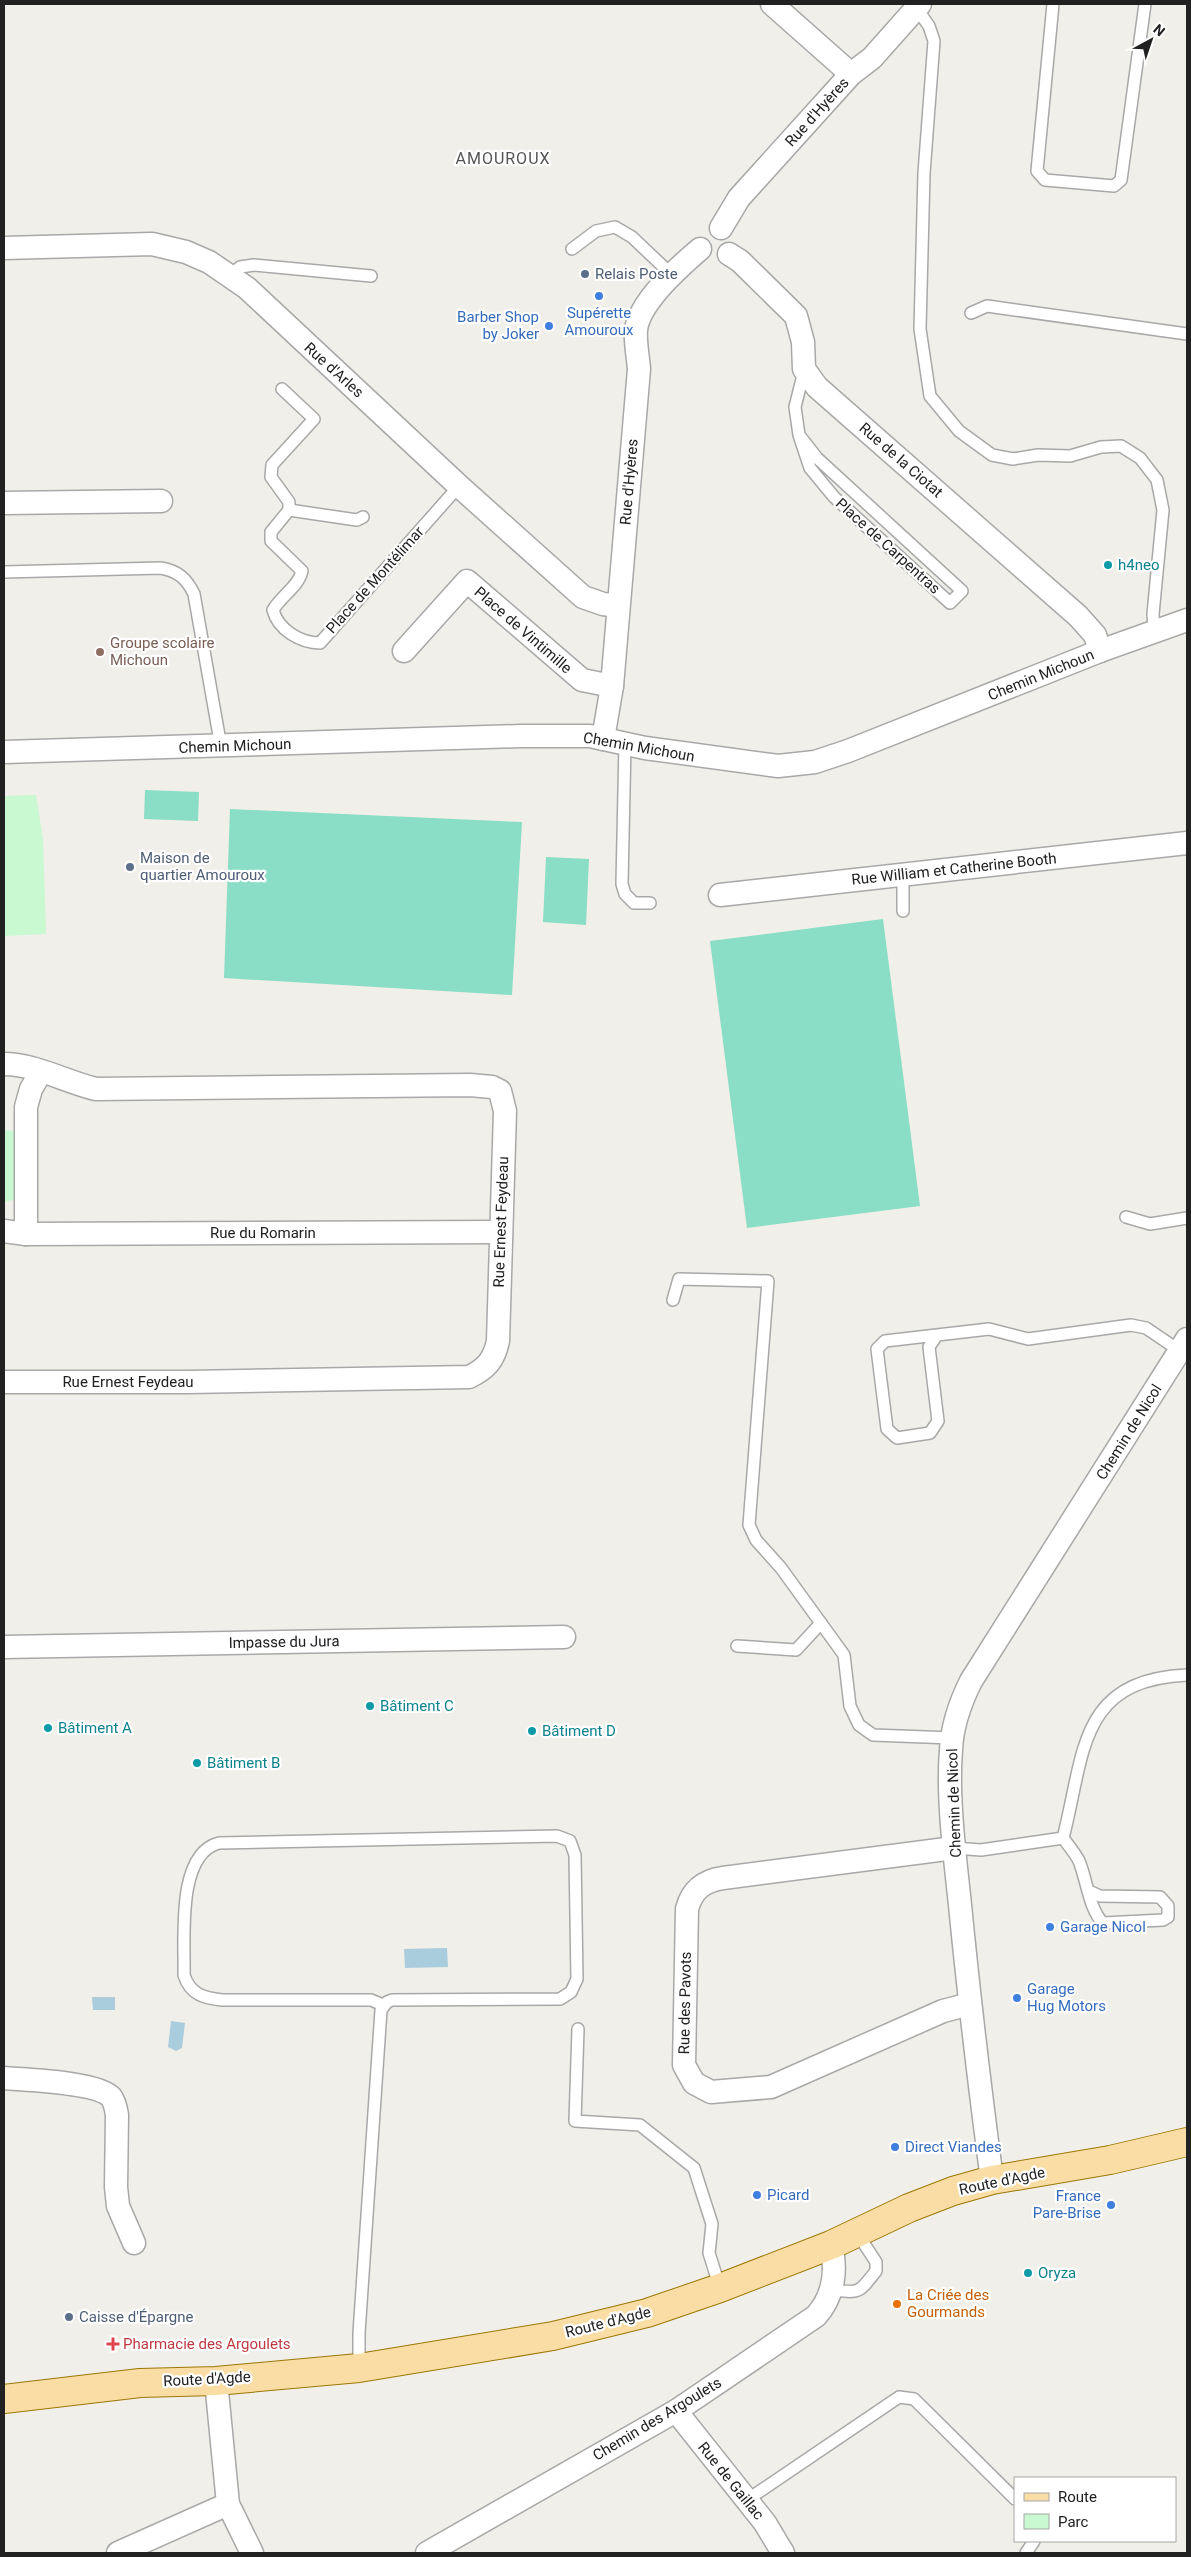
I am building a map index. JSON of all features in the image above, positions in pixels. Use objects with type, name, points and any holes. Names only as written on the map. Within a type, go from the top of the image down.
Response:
[{"type":"main road","name":"Route d'Agde","points":[[4,2399],[140,2383],[216,2381],[359,2368],[553,2336],[647,2313],[720,2288],[831,2245],[944,2194],[992,2180],[1110,2160],[1187,2142]]},
{"type":"street","points":[[772,4],[851,74]]},
{"type":"street","name":"Rue d'Hyères","points":[[721,228],[739,198],[851,74],[872,58],[918,6]]},
{"type":"street","points":[[712,227],[721,228],[730,234],[732,239],[733,244],[729,254],[715,260],[706,257],[700,249],[700,240],[704,232],[712,227]]},
{"type":"street","name":"Rue d'Arles","points":[[4,248],[152,244],[186,252],[209,262],[247,288],[459,486],[583,597],[591,601],[618,606]]},
{"type":"street","name":"Rue d'Hyères","points":[[603,739],[612,686],[639,369],[636,330],[640,314],[650,300],[700,249]]},
{"type":"street","points":[[729,254],[740,261],[796,316],[803,342],[804,369]]},
{"type":"street","name":"Rue de la Ciotat","points":[[804,369],[817,387],[1078,616],[1095,635],[1100,651]]},
{"type":"street","points":[[4,503],[161,501]]},
{"type":"street","name":"Place de Vintimille","points":[[404,652],[466,582],[582,680],[612,686]]},
{"type":"street","name":"Chemin Michoun","points":[[4,752],[521,736],[590,736],[712,759],[778,766],[815,762],[848,751],[1100,651],[1187,620]]},
{"type":"street","name":"Rue William et Catherine Booth","points":[[720,894],[1187,842]]},
{"type":"street","name":"Rue Ernest Feydeau","points":[[4,1064],[40,1072],[74,1084],[96,1089],[492,1087],[500,1090],[505,1111],[498,1341],[495,1356],[485,1370],[469,1378],[188,1382],[4,1382]]},
{"type":"street","points":[[26,1234],[26,1107],[31,1089],[40,1072]]},
{"type":"street","name":"Rue du Romarin","points":[[4,1231],[26,1234],[500,1232]]},
{"type":"street","name":"Chemin de Nicol","points":[[992,2180],[970,2004],[954,1848],[950,1761],[952,1738],[960,1703],[971,1681],[1184,1345]]},
{"type":"street","name":"Impasse du Jura","points":[[4,1647],[564,1637]]},
{"type":"street","name":"Rue des Pavots","points":[[954,1848],[713,1879],[699,1886],[690,1900],[687,1909],[684,2065],[694,2083],[711,2092],[771,2087],[942,2011],[970,2004]]},
{"type":"street","points":[[4,2078],[92,2087],[111,2097],[116,2106],[117,2115],[116,2187],[118,2206],[134,2243]]},
{"type":"street","name":"Chemin des Argoulets","points":[[427,2553],[676,2411],[816,2316],[825,2306],[831,2290],[834,2259],[831,2245]]},
{"type":"street","points":[[216,2381],[228,2504],[252,2553]]},
{"type":"street","name":"Rue de Gaillac","points":[[676,2411],[765,2523],[777,2551]]},
{"type":"street","points":[[118,2553],[228,2504]]},
{"type":"lane","points":[[1053,4],[1037,171],[1045,180],[1114,186],[1121,180],[1145,4]]},
{"type":"lane","points":[[918,6],[929,26],[934,41],[924,173],[920,329],[930,396],[959,431],[992,455],[1013,460],[1038,455],[1070,456],[1101,447],[1121,446],[1140,458],[1157,480],[1163,510],[1153,614],[1154,633]]},
{"type":"lane","points":[[572,249],[596,231],[615,227],[632,237],[673,276]]},
{"type":"lane","points":[[230,275],[240,267],[254,265],[371,276]]},
{"type":"lane","points":[[971,313],[987,306],[1187,334]]},
{"type":"lane","name":"Place de Carpentras","points":[[799,435],[817,458],[962,591],[950,603],[834,497],[810,468],[799,435],[795,407],[804,369]]},
{"type":"lane","points":[[282,389],[314,418],[272,466],[271,477],[289,502],[289,510],[357,520],[363,517]]},
{"type":"lane","name":"Place de Montélimar","points":[[289,510],[271,532],[271,541],[302,571],[301,578],[278,602],[273,610],[276,620],[294,636],[308,643],[320,642],[459,486]]},
{"type":"lane","points":[[4,572],[161,568],[171,570],[182,576],[194,594],[221,746]]},
{"type":"lane","points":[[625,743],[622,884],[625,894],[634,903],[650,903]]},
{"type":"lane","points":[[903,875],[903,911]]},
{"type":"lane","points":[[1126,1217],[1150,1224],[1187,1218]]},
{"type":"lane","points":[[673,1300],[679,1280],[768,1281],[749,1524],[756,1540],[782,1568],[844,1655],[850,1706],[859,1725],[873,1735],[952,1738]]},
{"type":"lane","points":[[937,1335],[929,1347],[938,1421],[930,1433],[897,1438],[887,1429],[877,1349],[885,1341],[937,1335],[989,1329],[1028,1339],[1132,1325],[1146,1328],[1184,1345]]},
{"type":"lane","points":[[737,1646],[796,1650],[821,1623]]},
{"type":"lane","points":[[1089,1891],[1100,1896],[1160,1897],[1168,1906],[1168,1917],[1163,1920],[1103,1923],[1095,1915],[1078,1859],[1063,1838],[1086,1737],[1101,1712],[1117,1695],[1138,1683],[1162,1676],[1187,1675]]},
{"type":"lane","points":[[359,2368],[361,2294],[381,2010],[383,2005],[392,2000],[560,1999],[566,1996],[575,1987],[577,1979],[575,1855],[570,1841],[557,1836],[228,1843],[210,1845],[203,1850],[192,1867],[187,1886],[184,1975],[186,1983],[196,1994],[205,1998],[222,2000],[371,2000],[383,2005]]},
{"type":"lane","points":[[954,1848],[981,1850],[1063,1838]]},
{"type":"lane","points":[[578,2028],[575,2121],[640,2125],[694,2168],[712,2224],[709,2253],[720,2288]]},
{"type":"lane","points":[[831,2290],[856,2292],[864,2287],[876,2270],[876,2262],[857,2233]]},
{"type":"lane","points":[[746,2500],[900,2397],[914,2399],[1014,2498]]},
{"type":"lane","points":[[1026,2553],[1033,2542]]},
{"type":"green space","points":[[145,790],[199,792],[198,821],[144,819]]},
{"type":"green space","points":[[36,795],[43,839],[46,934],[4,936],[4,796]]},
{"type":"green space","points":[[230,809],[522,822],[512,995],[224,978]]},
{"type":"green space","points":[[546,857],[589,859],[586,925],[543,922]]},
{"type":"green space","points":[[883,919],[920,1206],[747,1228],[710,941]]},
{"type":"green space","points":[[19,1130],[17,1199],[4,1202],[4,1131]]},
{"type":"water","points":[[447,1948],[448,1967],[405,1968],[404,1949]]},
{"type":"water","points":[[92,1997],[115,1997],[115,2010],[93,2010]]},
{"type":"water","points":[[171,2021],[185,2023],[182,2048],[176,2051],[168,2047]]},
{"type":"place","name":"Relais Poste","points":[[585,274]]},
{"type":"place","name":"Supérette Amouroux","points":[[599,296]]},
{"type":"place","name":"Barber Shop by Joker","points":[[549,326]]},
{"type":"place","name":"h4neo","points":[[1108,565]]},
{"type":"place","name":"Groupe scolaire Michoun","points":[[100,652]]},
{"type":"place","name":"Maison de quartier Amouroux","points":[[130,867]]},
{"type":"place","name":"Bâtiment C","points":[[370,1706]]},
{"type":"place","name":"Bâtiment A","points":[[48,1728]]},
{"type":"place","name":"Bâtiment D","points":[[532,1731]]},
{"type":"place","name":"Bâtiment B","points":[[197,1763]]},
{"type":"place","name":"Garage Nicol","points":[[1050,1927]]},
{"type":"place","name":"Garage Hug Motors","points":[[1017,1998]]},
{"type":"place","name":"Direct Viandes","points":[[895,2147]]},
{"type":"place","name":"Picard","points":[[757,2195]]},
{"type":"place","name":"France Pare-Brise","points":[[1111,2205]]},
{"type":"place","name":"Oryza","points":[[1028,2273]]},
{"type":"place","name":"La Criée des Gourmands","points":[[897,2304]]},
{"type":"place","name":"Caisse d'Épargne","points":[[69,2317]]},
{"type":"place","name":"Pharmacie des Argoulets","points":[[113,2344]]},
{"type":"district","name":"AMOUROUX","points":[[503,158]]}]
